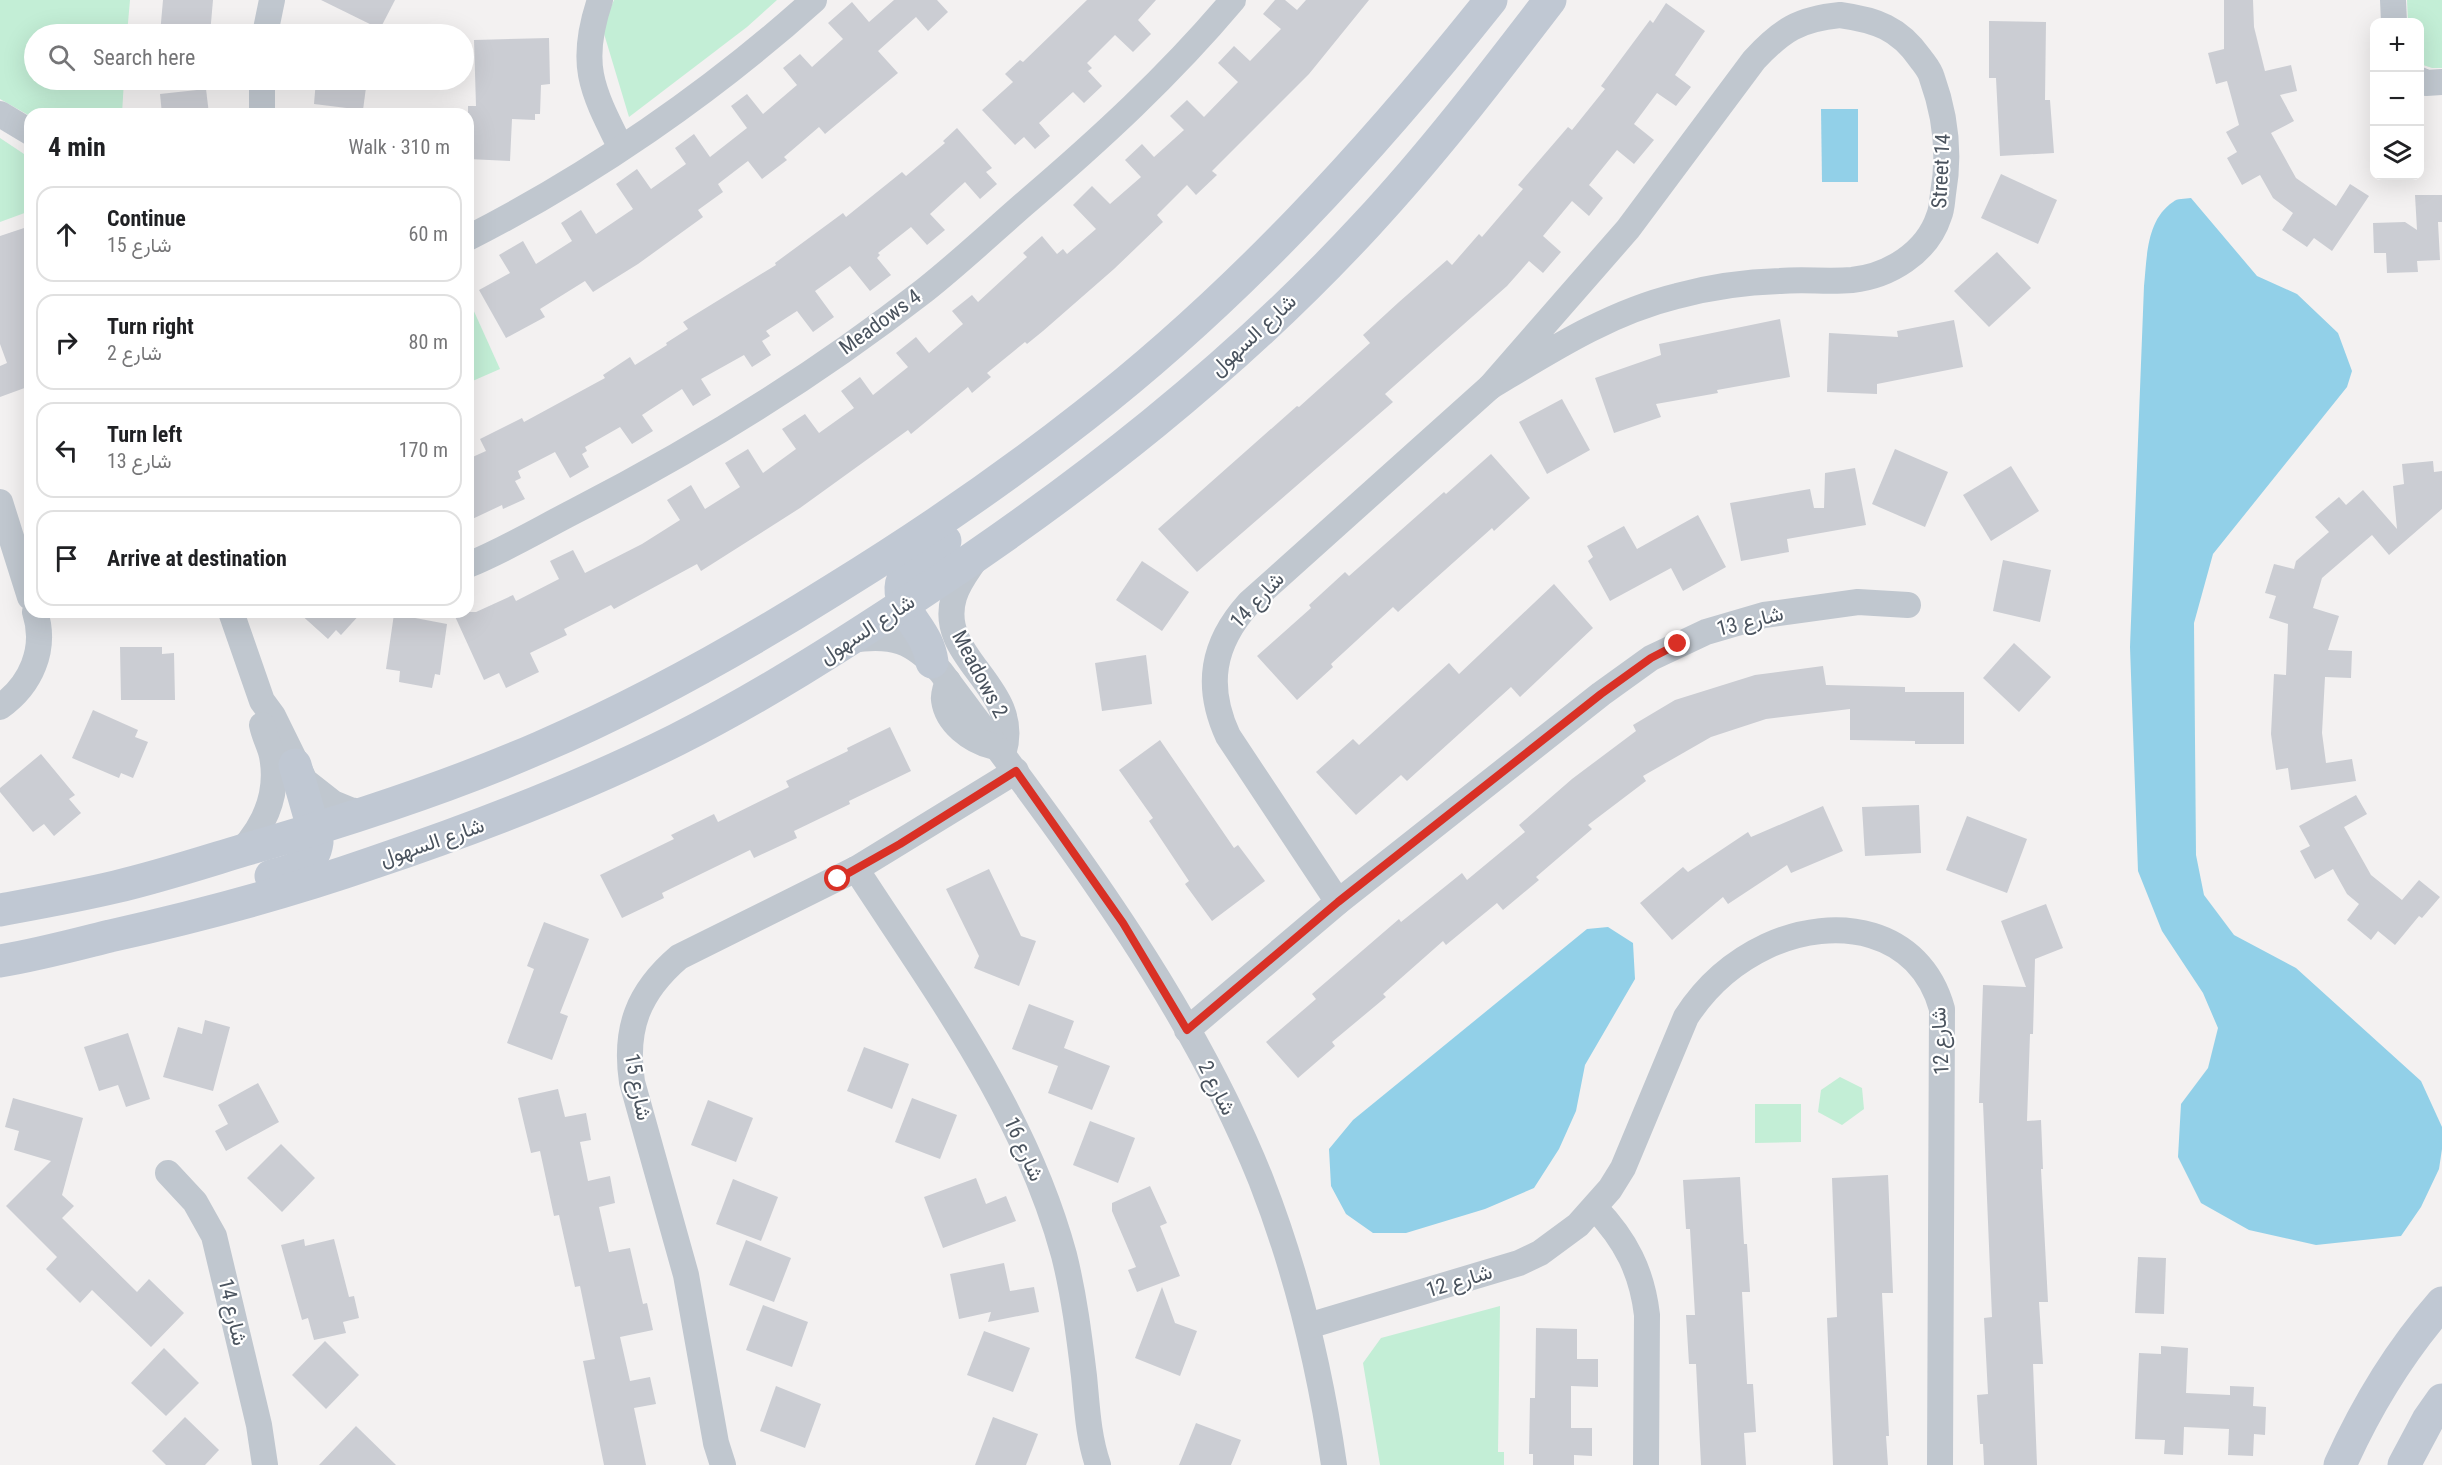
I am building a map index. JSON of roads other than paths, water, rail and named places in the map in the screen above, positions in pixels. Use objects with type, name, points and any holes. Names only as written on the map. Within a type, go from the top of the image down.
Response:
[{"type":"main road","points":[[940,672],[926,641],[903,605],[900,595],[906,574],[1008,490],[1085,416],[1233,286],[1371,145],[1491,0]]},
{"type":"main road","name":"شارع السهول","points":[[0,961],[256,901],[474,828],[549,798],[705,725],[795,675],[978,555],[1100,466],[1170,411],[1237,352],[1364,227],[1423,161],[1480,92],[1550,0]]},
{"type":"main road","points":[[0,910],[116,887],[313,831],[454,782],[537,749],[614,714],[730,654],[915,538],[1085,416]]},
{"type":"main road","points":[[133,931],[220,894],[303,866],[316,852],[317,842],[296,765]]},
{"type":"main road","points":[[2340,1465],[2355,1431],[2390,1371],[2442,1303]]},
{"type":"main road","points":[[2404,1465],[2428,1420],[2442,1400]]},
{"type":"street","points":[[267,24],[272,0]]},
{"type":"street","points":[[600,0],[590,27],[588,57],[592,87],[621,148]]},
{"type":"street","points":[[474,235],[556,189],[621,148],[743,60],[814,0]]},
{"type":"street","name":"Meadows 4","points":[[474,562],[623,487],[686,451],[757,408],[868,332],[926,289],[1087,151],[1175,64],[1233,0]]},
{"type":"street","points":[[2393,0],[2394,18]]},
{"type":"street","name":"Street 14","points":[[1840,15],[1865,18],[1881,24],[1909,43],[1930,72],[1940,99],[1946,158],[1939,216],[1919,249],[1887,271],[1869,277],[1850,280],[1748,283],[1653,302],[1602,322],[1490,387],[1628,229],[1755,60],[1772,41],[1792,26],[1816,17],[1840,15]]},
{"type":"street","points":[[262,90],[262,108]]},
{"type":"street","points":[[0,114],[24,128]]},
{"type":"street","name":"شارع 14","points":[[1338,902],[1228,736],[1220,720],[1214,684],[1220,648],[1227,632],[1249,603],[1490,387]]},
{"type":"street","points":[[0,502],[24,578]]},
{"type":"street","name":"Meadows 2","points":[[851,640],[873,637],[897,640],[919,650],[940,672],[948,712],[962,730],[972,739],[1005,757],[1007,732],[1004,711],[990,686],[965,652],[953,628],[952,607],[958,586],[978,555]]},
{"type":"street","name":"شارع 13","points":[[1187,1030],[1338,902],[1601,694],[1651,658],[1706,632],[1764,615],[1858,603],[1908,605]]},
{"type":"street","points":[[0,707],[13,698],[27,681],[36,661],[39,640],[36,618]]},
{"type":"street","points":[[233,618],[262,701],[273,716],[305,781],[318,793],[350,810],[367,813]]},
{"type":"street","points":[[940,672],[965,652]]},
{"type":"street","points":[[241,851],[255,836],[266,817],[272,797],[274,776],[272,755],[263,728],[262,701]]},
{"type":"street","name":"شارع 15","points":[[723,1465],[716,1443],[686,1275],[632,1082],[629,1062],[634,1022],[641,1003],[664,970],[679,957],[856,869],[1005,757]]},
{"type":"street","name":"شارع 2","points":[[1005,757],[1123,923],[1187,1030],[1226,1103],[1261,1180],[1287,1252],[1308,1326],[1334,1465]]},
{"type":"street","name":"شارع 16","points":[[856,869],[993,1081],[1026,1148],[1061,1245],[1072,1291],[1089,1430],[1098,1465]]},
{"type":"street","name":"شارع 12","points":[[1308,1326],[1519,1263],[1560,1240],[1595,1208],[1623,1168],[1686,1017],[1698,999],[1729,968],[1777,942],[1810,932],[1830,930],[1871,935],[1904,950],[1929,976],[1942,1009],[1940,1465]]},
{"type":"street","name":"شارع 14","points":[[168,1173],[195,1202],[214,1236],[258,1425],[265,1465]]},
{"type":"street","points":[[1595,1208],[1622,1238],[1636,1266],[1645,1295],[1647,1315],[1646,1465]]},
{"type":"water","points":[[1821,109],[1858,109],[1858,182],[1822,182]]},
{"type":"water","points":[[2191,198],[2257,276],[2297,294],[2338,333],[2352,371],[2347,387],[2213,554],[2194,623],[2196,855],[2204,895],[2234,935],[2296,968],[2421,1081],[2442,1127],[2442,1149],[2439,1169],[2421,1207],[2401,1236],[2316,1245],[2249,1230],[2201,1203],[2178,1157],[2181,1104],[2208,1068],[2218,1028],[2203,993],[2162,931],[2138,871],[2130,647],[2147,252],[2153,229],[2164,210],[2177,200]]},
{"type":"water","points":[[1608,927],[1633,943],[1635,979],[1585,1065],[1576,1111],[1559,1149],[1534,1188],[1485,1209],[1406,1233],[1373,1233],[1346,1214],[1331,1186],[1329,1149],[1353,1120],[1587,929]]}]
